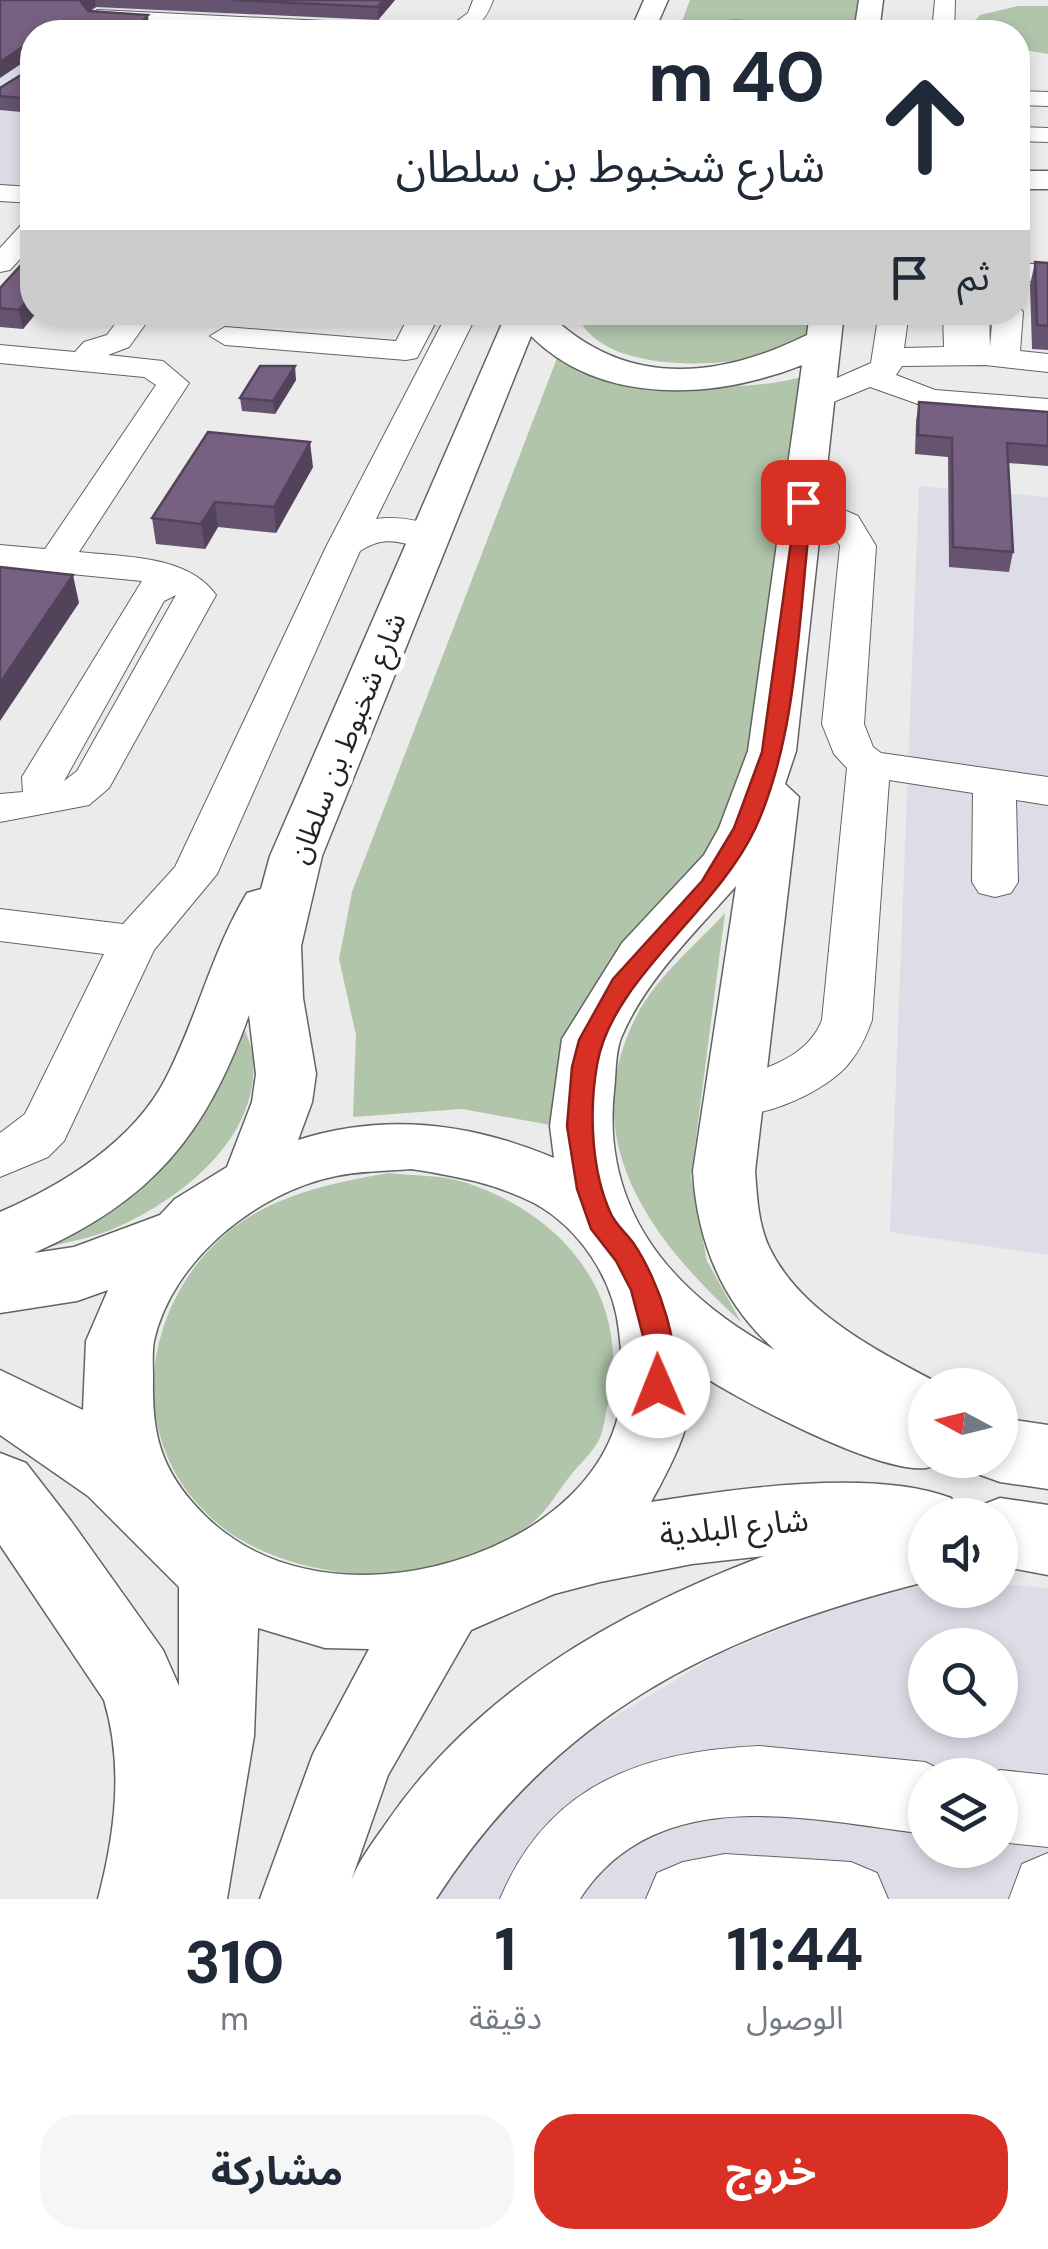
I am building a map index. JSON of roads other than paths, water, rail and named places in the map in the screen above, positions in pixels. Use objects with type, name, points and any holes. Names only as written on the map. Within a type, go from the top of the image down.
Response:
[{"type":"main road","name":"شارع شخبوط بن سلطان","points":[[253,1180],[277,1117],[286,1074],[274,998],[274,946],[296,856],[413,532],[519,325]]},
{"type":"main road","points":[[539,325],[569,354],[610,370],[654,378],[702,380],[752,373],[825,327]]},
{"type":"main road","points":[[825,327],[772,752],[772,829],[724,1171],[725,1215],[753,1282],[811,1341],[908,1401]]},
{"type":"main road","points":[[600,1221],[586,1173],[580,1126],[590,1040],[642,957],[725,865],[744,828],[772,752]]},
{"type":"main road","points":[[0,1240],[42,1223],[122,1172],[177,1110],[195,1078],[251,936],[296,856]]},
{"type":"main road","points":[[0,1286],[95,1268],[182,1233],[253,1180],[333,1150],[374,1143],[444,1146],[499,1158],[536,1174],[600,1221],[626,1253],[645,1290],[657,1336],[658,1386],[647,1436],[623,1484],[586,1529],[547,1561],[500,1587],[443,1606],[383,1614],[322,1611],[266,1596],[216,1570],[178,1540],[150,1506],[129,1467],[121,1439],[115,1383],[121,1342],[134,1302],[182,1233]]},
{"type":"main road","points":[[645,1290],[676,1321],[756,1376],[850,1418],[908,1433]]},
{"type":"main road","points":[[0,1402],[61,1435],[150,1506]]},
{"type":"main road","points":[[0,1486],[92,1610],[139,1684],[154,1737],[158,1793],[156,1844],[140,1899]]},
{"type":"main road","name":"شارع البلدية","points":[[547,1561],[639,1538],[734,1522],[844,1518],[908,1521]]},
{"type":"main road","points":[[1018,1535],[1048,1540]]},
{"type":"main road","points":[[386,1899],[432,1827],[475,1774],[570,1691],[675,1630],[728,1606],[794,1579],[908,1551]]},
{"type":"main road","points":[[184,1899],[211,1771],[219,1705],[216,1570]]},
{"type":"main road","points":[[304,1899],[350,1764],[409,1654],[443,1606]]},
{"type":"street","points":[[93,20],[118,0]]},
{"type":"street","points":[[98,16],[151,20]]},
{"type":"street","points":[[0,264],[20,243]]},
{"type":"street","points":[[119,353],[133,325]]},
{"type":"street","points":[[251,325],[417,330],[442,354]]},
{"type":"street","points":[[0,1156],[29,1143],[45,1127],[134,942],[188,884],[345,545],[456,325]]},
{"type":"street","points":[[882,367],[891,325]]},
{"type":"street","points":[[958,325],[958,346],[980,358],[1048,362]]},
{"type":"street","points":[[974,325],[974,347],[980,358]]},
{"type":"street","points":[[816,399],[882,367],[1008,353],[1008,325]]},
{"type":"street","points":[[0,354],[84,361],[119,353],[160,370],[174,382],[55,561]]},
{"type":"street","points":[[882,367],[902,392],[928,400],[1048,410]]},
{"type":"street","points":[[369,498],[413,532]]},
{"type":"street","points":[[803,502],[845,524],[858,546],[843,724],[855,754],[870,764],[1048,791]]},
{"type":"street","points":[[345,545],[370,528],[413,532]]},
{"type":"street","points":[[0,556],[148,570],[181,600]]},
{"type":"street","points":[[55,796],[42,788],[43,777],[153,590],[181,600]]},
{"type":"street","points":[[0,808],[74,795],[94,779],[181,600]]},
{"type":"street","points":[[734,1098],[779,1083],[818,1063],[838,1044],[847,1020],[870,764]]},
{"type":"street","points":[[994,781],[995,882]]},
{"type":"street","points":[[0,925],[134,942]]},
{"type":"street","points":[[537,1899],[565,1855],[592,1829],[623,1806],[657,1791],[730,1780],[908,1796]]},
{"type":"street","points":[[1018,1808],[1048,1812]]},
{"type":"street","points":[[1046,1899],[1048,1890]]},
{"type":"street","points":[[683,1899],[725,1891],[851,1899]]}]
